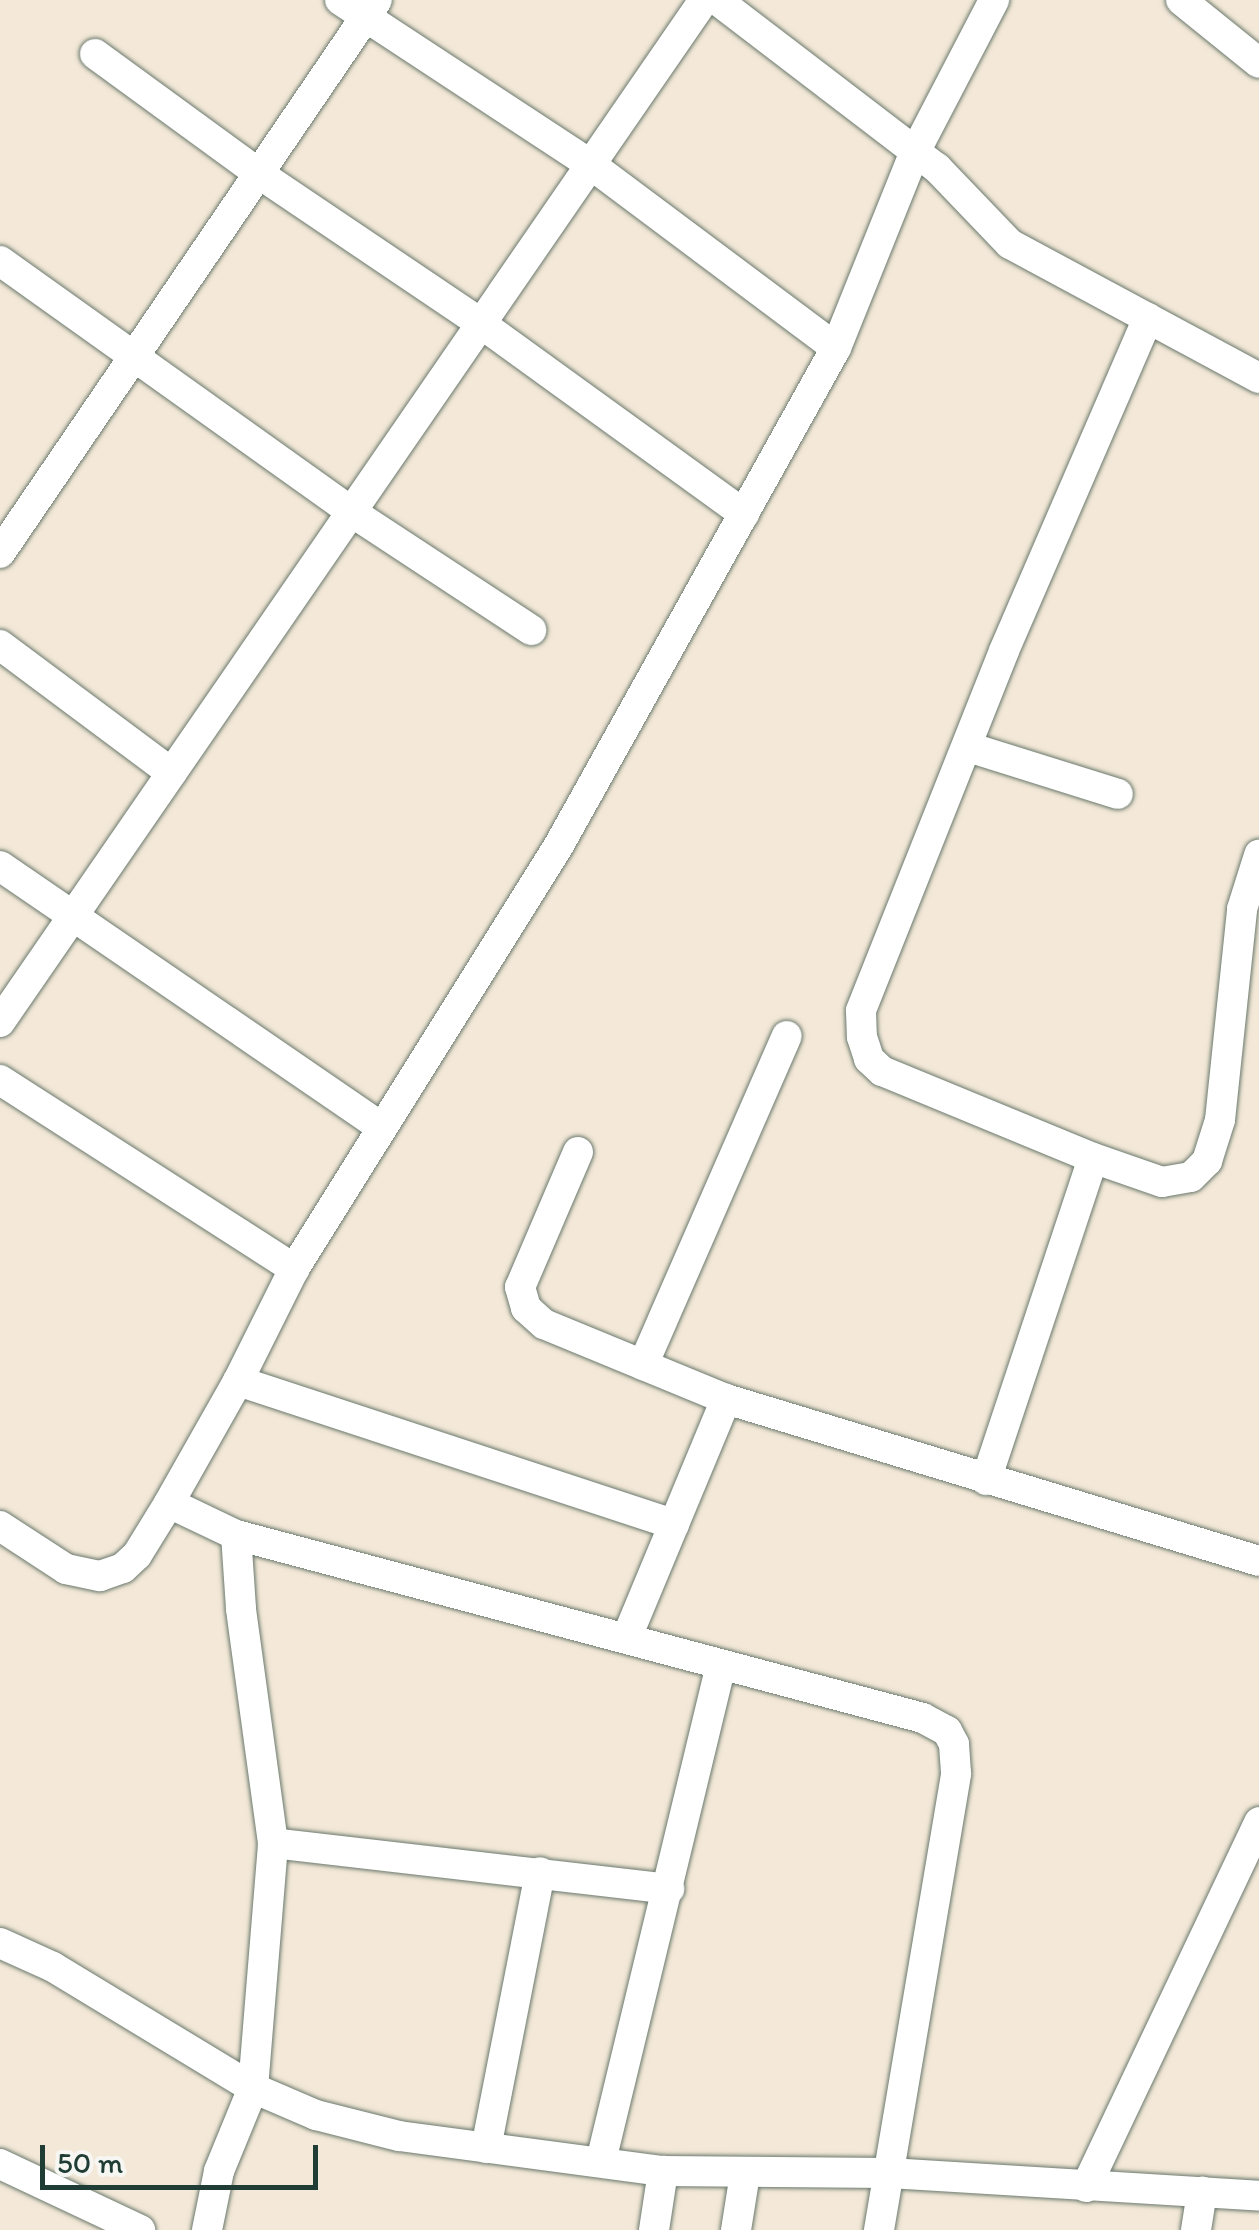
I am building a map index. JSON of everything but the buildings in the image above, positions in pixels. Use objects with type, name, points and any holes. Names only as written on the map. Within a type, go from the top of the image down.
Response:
[{"type":"street","points":[[340,0],[372,8],[590,164],[836,348]]},
{"type":"street","points":[[0,1022],[704,0]]},
{"type":"street","points":[[717,0],[914,154],[938,168],[1010,244],[1259,378]]},
{"type":"street","points":[[0,1526],[66,1569],[100,1576],[122,1568],[136,1555],[238,1382],[294,1269],[559,845],[836,348],[914,154],[994,0]]},
{"type":"street","points":[[1181,0],[1259,63]]},
{"type":"street","points":[[0,553],[372,8]]},
{"type":"street","points":[[95,54],[258,174],[480,322],[744,514]]},
{"type":"street","points":[[0,261],[350,511],[531,630]]},
{"type":"street","points":[[1148,318],[1004,651],[861,1010],[862,1037],[869,1059],[882,1071],[1093,1158],[1162,1182],[1191,1177],[1207,1161],[1220,1120],[1242,909],[1259,855]]},
{"type":"street","points":[[0,644],[172,773]]},
{"type":"street","points":[[968,746],[1118,794]]},
{"type":"street","points":[[0,866],[382,1128]]},
{"type":"street","points":[[643,1365],[787,1036]]},
{"type":"street","points":[[0,1080],[294,1269]]},
{"type":"street","points":[[578,1152],[520,1287],[526,1308],[544,1324],[726,1398],[1259,1561]]},
{"type":"street","points":[[986,1480],[1093,1158]]},
{"type":"street","points":[[238,1382],[674,1524]]},
{"type":"street","points":[[627,1637],[726,1398]]},
{"type":"street","points":[[169,1504],[236,1535],[923,1718],[947,1732],[954,1744],[956,1773],[879,2230]]},
{"type":"street","points":[[207,2230],[219,2172],[253,2088],[273,1843],[241,1608],[236,1535]]},
{"type":"street","points":[[601,2161],[722,1664]]},
{"type":"street","points":[[1086,2186],[1259,1822]]},
{"type":"street","points":[[273,1843],[669,1889]]},
{"type":"street","points":[[486,2148],[540,1872]]},
{"type":"street","points":[[0,1942],[53,1966],[253,2088],[316,2115],[399,2136],[663,2171],[888,2173],[1259,2196]]},
{"type":"street","points":[[0,2164],[140,2230]]},
{"type":"street","points":[[654,2230],[663,2171]]},
{"type":"street","points":[[736,2230],[745,2174]]},
{"type":"street","points":[[1196,2230],[1202,2192]]}]
